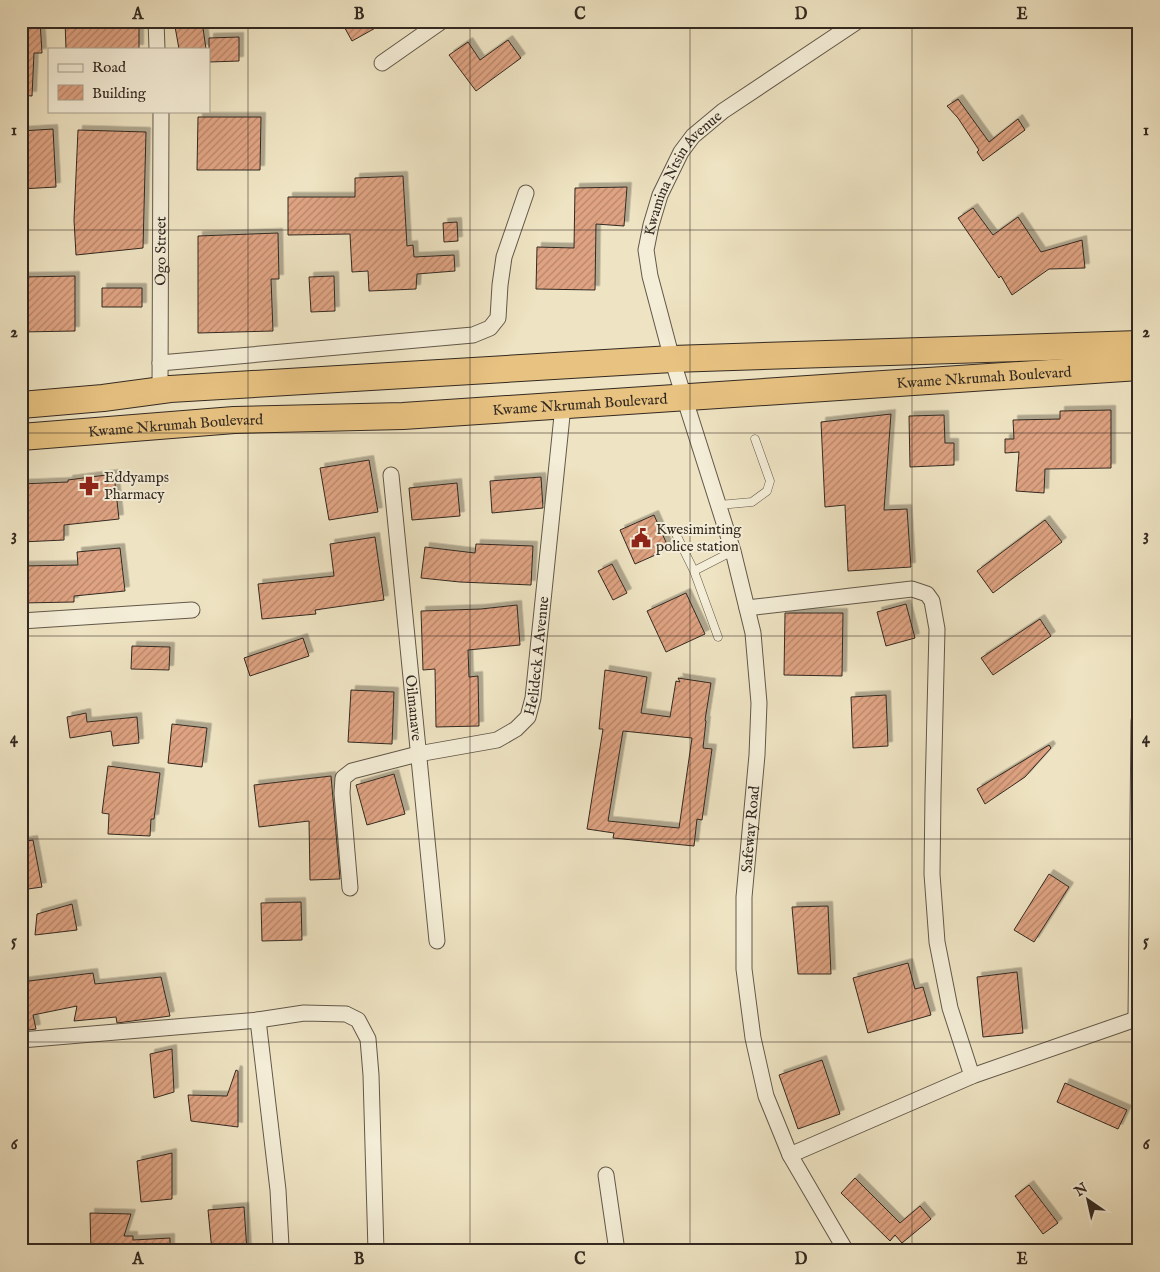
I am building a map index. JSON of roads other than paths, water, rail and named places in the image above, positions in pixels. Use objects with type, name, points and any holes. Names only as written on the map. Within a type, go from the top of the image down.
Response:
[{"type":"highway","name":"Kwame Nkrumah Boulevard","points":[[21,404],[103,398],[160,390],[672,359],[1139,344]]},
{"type":"highway","name":"Kwame Nkrumah Boulevard","points":[[21,437],[234,420],[403,416],[1139,367]]},
{"type":"street","points":[[156,21],[158,48]]},
{"type":"street","points":[[382,63],[442,21]]},
{"type":"street","name":"Kwamina Ntsin Avenue","points":[[683,397],[650,276],[646,250],[660,195],[681,152],[694,136],[723,110],[858,21]]},
{"type":"street","name":"Ogo Street","points":[[160,390],[161,112]]},
{"type":"street","points":[[160,363],[474,335],[490,328],[498,318],[504,257],[526,193]]},
{"type":"street","name":"Safeway Road","points":[[683,397],[733,551],[753,633],[759,703],[757,755],[744,897],[744,969],[754,1038],[766,1096],[790,1155],[846,1251]]},
{"type":"street","name":"Helideck A Avenue","points":[[350,888],[342,793],[343,778],[352,771],[418,754],[498,740],[516,729],[528,717],[533,698],[563,406]]},
{"type":"street","name":"Oilmanave","points":[[391,475],[437,941]]},
{"type":"street","points":[[747,608],[912,589],[927,594],[932,601],[937,629],[932,864],[936,942],[950,1008],[972,1076]]},
{"type":"street","points":[[21,621],[192,610]]},
{"type":"street","points":[[790,1155],[972,1076],[1138,1019],[1139,721]]},
{"type":"street","points":[[21,1040],[258,1020],[304,1013],[346,1014],[358,1020],[368,1039],[371,1075],[376,1251]]},
{"type":"street","points":[[258,1020],[278,1190],[280,1251]]},
{"type":"street","points":[[606,1175],[617,1251]]},
{"type":"lane","points":[[719,505],[752,502],[767,491],[770,481],[755,439]]},
{"type":"lane","points":[[675,532],[694,571],[718,638]]},
{"type":"lane","points":[[694,571],[733,551]]},
{"type":"place","name":"Eddyamps Pharmacy","points":[[89,486]]},
{"type":"place","name":"Kwesiminting police station","points":[[641,538]]}]
